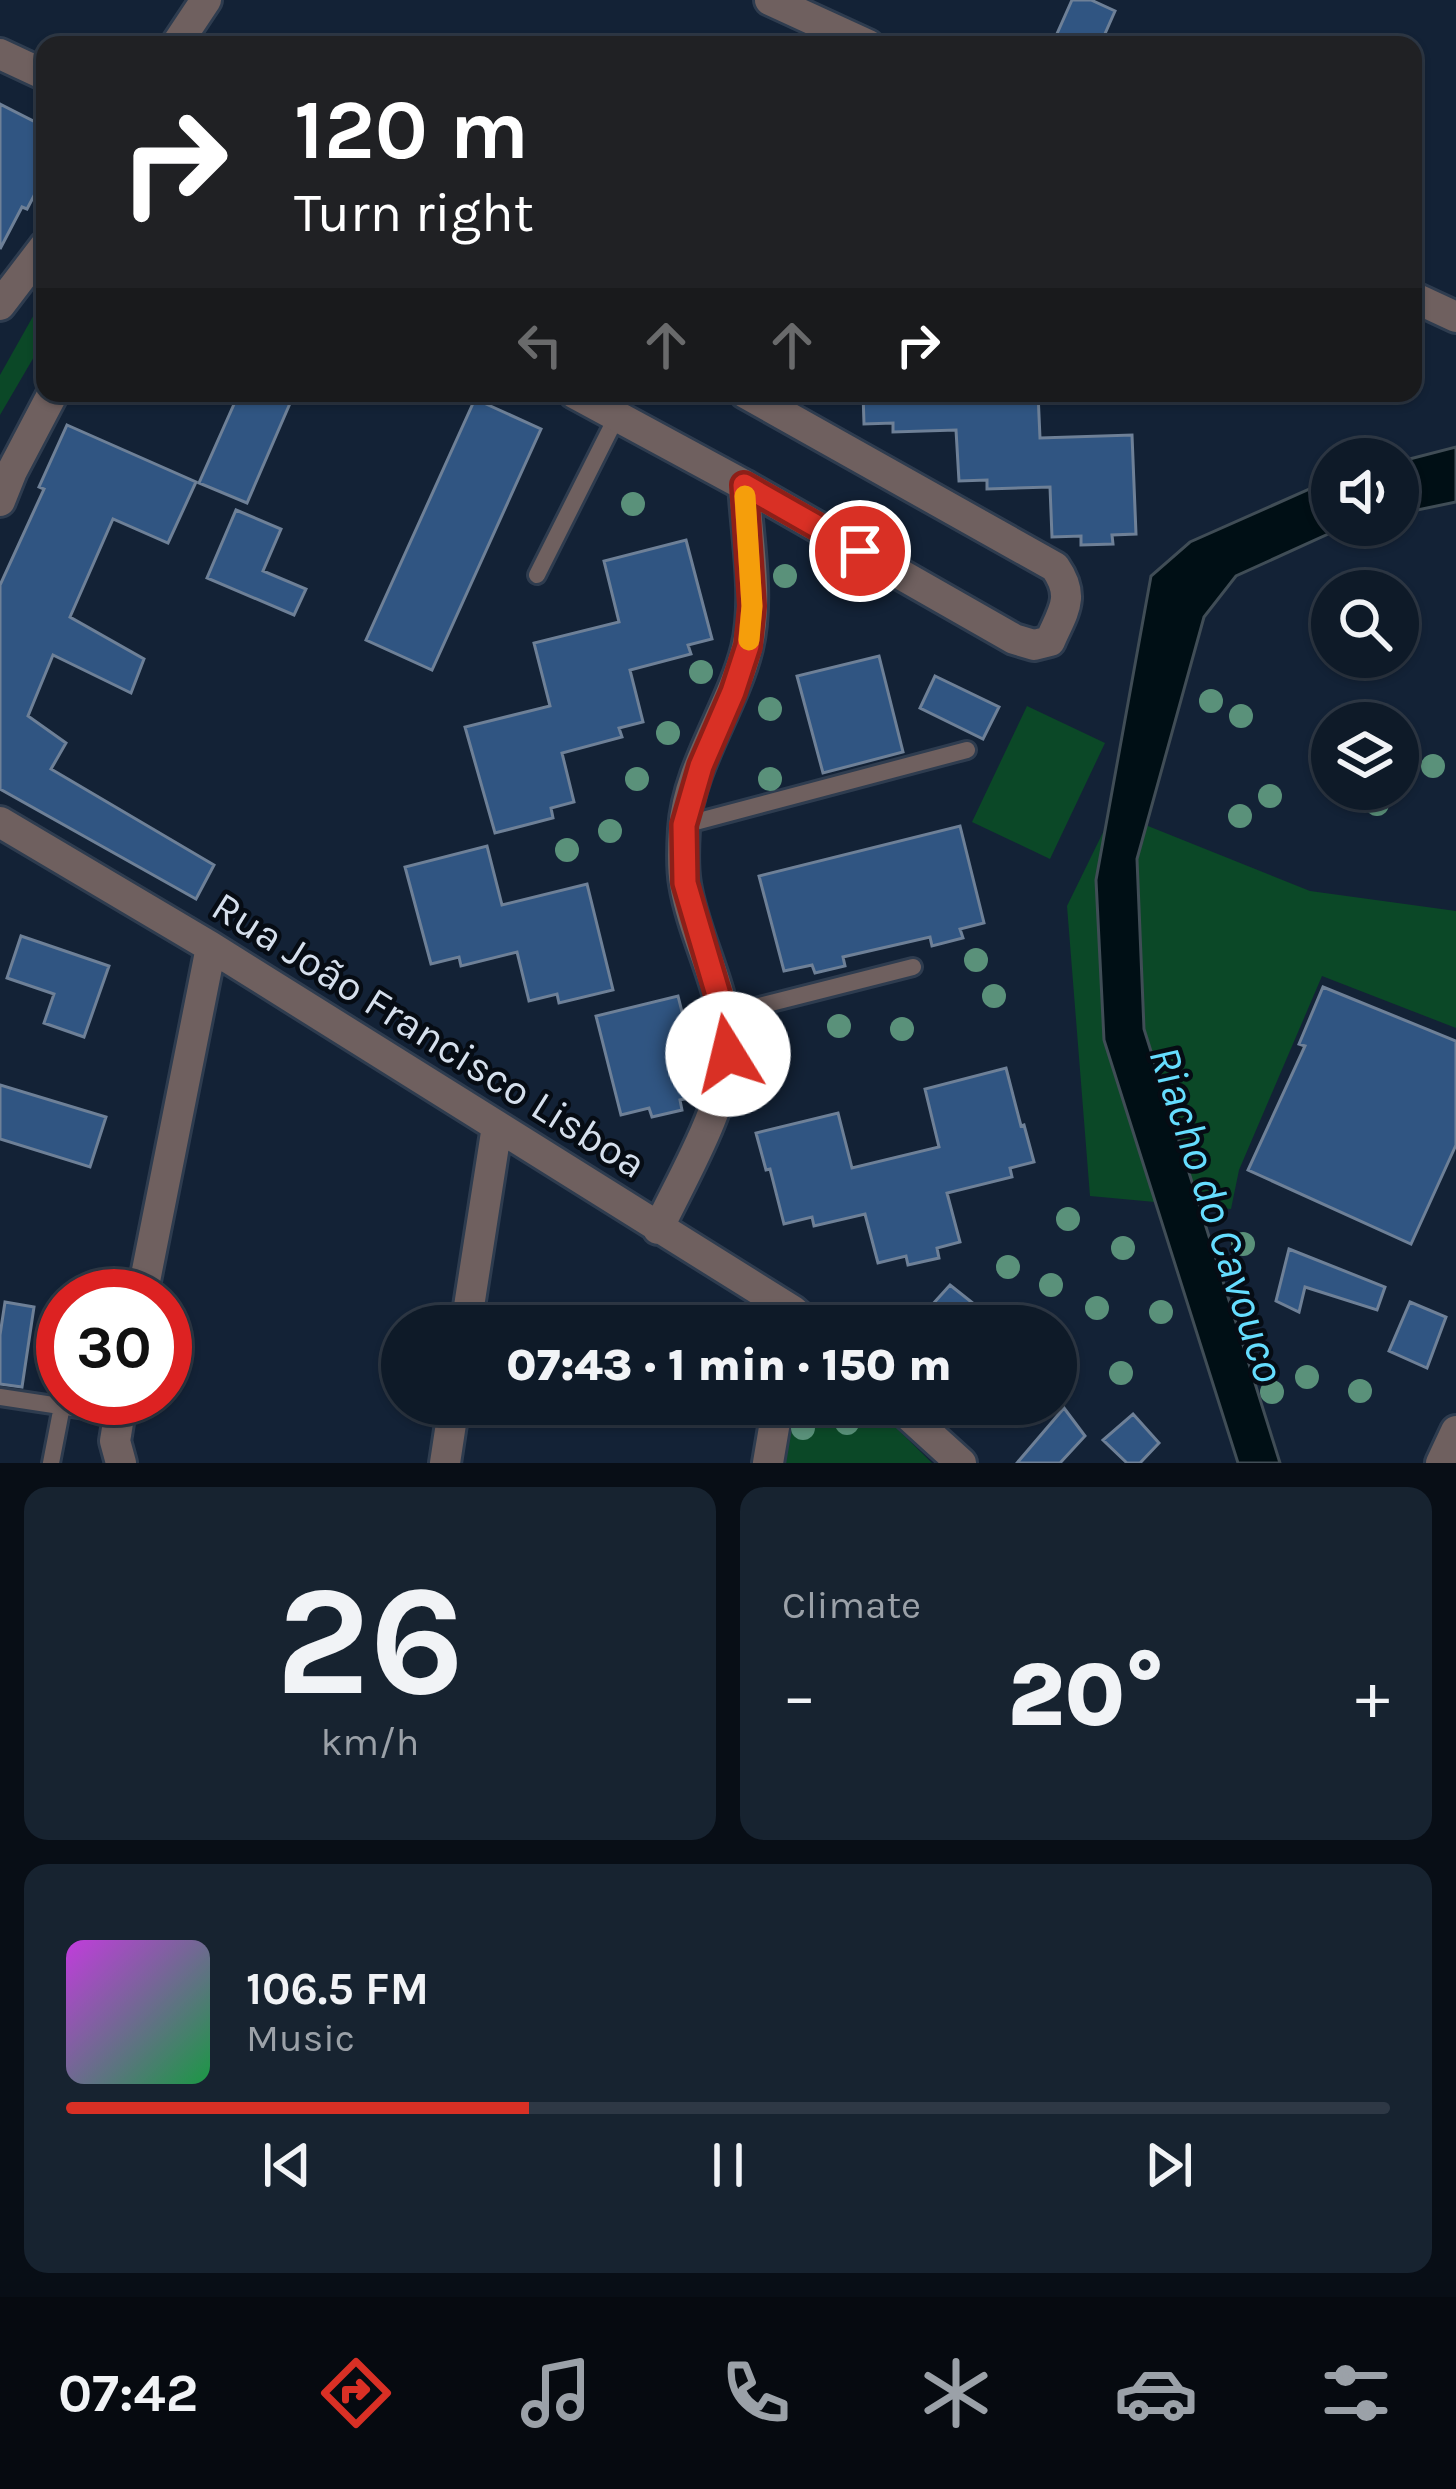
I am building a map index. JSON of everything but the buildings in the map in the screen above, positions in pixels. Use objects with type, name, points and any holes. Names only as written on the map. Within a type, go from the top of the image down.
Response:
[{"type":"street","points":[[182,36],[206,0]]},
{"type":"street","points":[[770,0],[848,36]]},
{"type":"street","points":[[0,54],[36,71]]},
{"type":"street","points":[[0,305],[36,258]]},
{"type":"street","points":[[1422,301],[1456,317]]},
{"type":"street","points":[[0,501],[48,402]]},
{"type":"street","points":[[590,402],[1014,639],[1034,644],[1050,641],[1068,601],[1066,582],[1055,567],[761,402]]},
{"type":"street","points":[[658,1228],[717,1102],[728,1054],[724,1015],[685,883],[684,825],[698,774],[748,646],[752,606],[744,485]]},
{"type":"street","name":"Rua João Francisco Lisboa","points":[[0,822],[211,947],[774,1305]]},
{"type":"street","points":[[147,1269],[211,947]]},
{"type":"street","points":[[469,1305],[497,1126]]},
{"type":"street","points":[[117,1425],[115,1441],[121,1463]]},
{"type":"street","points":[[445,1463],[451,1425]]},
{"type":"street","points":[[768,1463],[774,1425]]},
{"type":"street","points":[[919,1425],[961,1463]]},
{"type":"street","points":[[1441,1463],[1456,1431]]},
{"type":"lane","points":[[538,575],[616,416]]},
{"type":"lane","points":[[684,825],[967,750]]},
{"type":"lane","points":[[724,1015],[913,967]]},
{"type":"lane","points":[[0,1397],[36,1402]]},
{"type":"lane","points":[[51,1463],[58,1425]]},
{"type":"green space","points":[[36,311],[36,353],[0,415],[0,375]]},
{"type":"green space","points":[[1027,706],[1105,743],[1050,859],[972,822]]},
{"type":"green space","points":[[1113,812],[1310,891],[1456,911],[1456,1028],[1322,976],[1239,1170],[1231,1209],[1090,1196],[1067,906]]},
{"type":"green space","points":[[786,1425],[893,1425],[932,1463],[779,1463]]},
{"type":"shaded area","points":[[1456,447],[1456,502],[1419,510],[1419,457]]},
{"type":"shaded area","points":[[1311,488],[1311,542],[1236,576],[1204,617],[1137,859],[1144,1029],[1280,1463],[1238,1463],[1104,1040],[1096,880],[1151,576],[1190,542]]},
{"type":"slow traffic","points":[[745,496],[752,606],[749,640]]},
{"type":"route","points":[[728,1054],[724,1015],[685,883],[684,825],[692,790],[748,646],[752,606],[744,485],[860,551]]},
{"type":"water label","name":"Riacho do Cavouco","points":[[1217,1214]]}]
